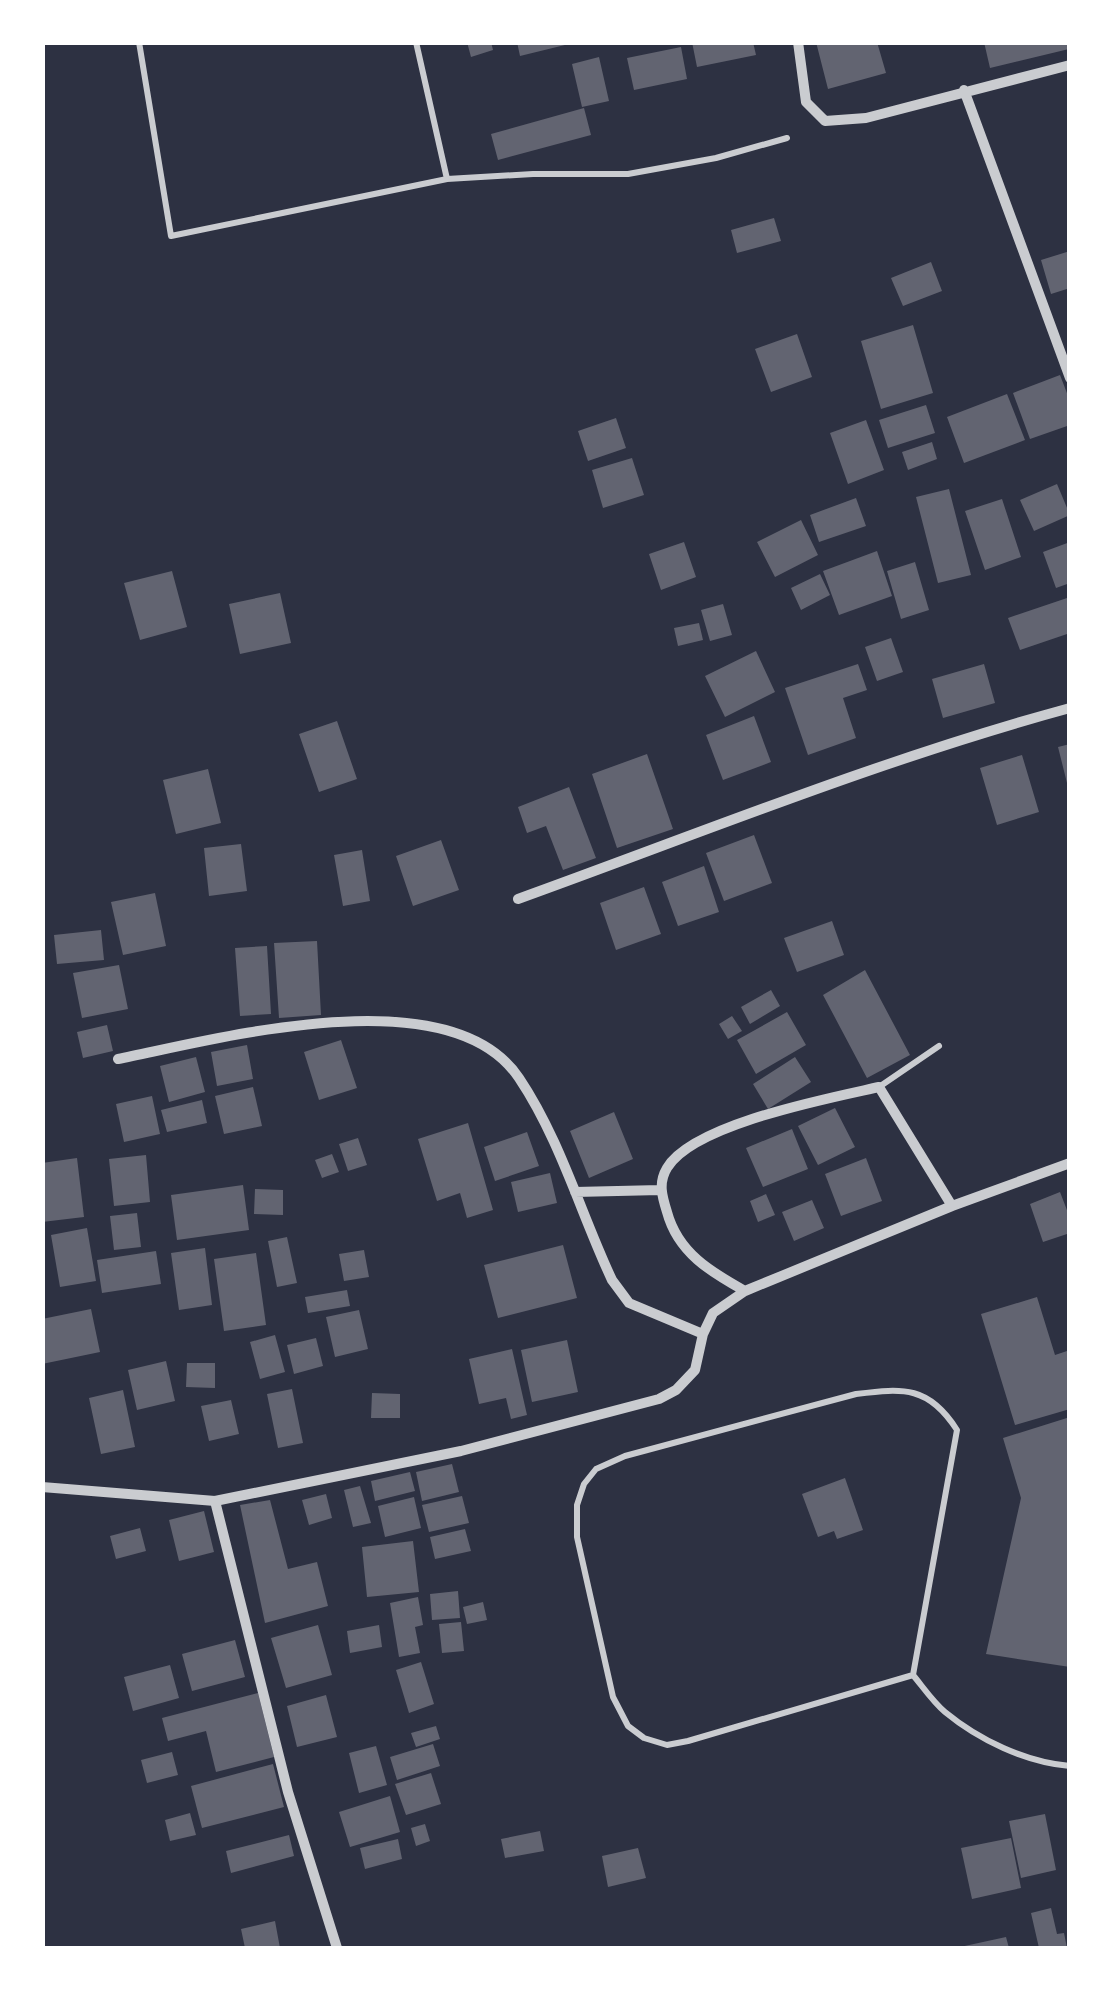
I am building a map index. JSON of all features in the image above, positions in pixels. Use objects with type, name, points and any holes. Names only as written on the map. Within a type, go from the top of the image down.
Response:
[{"type":"street","points":[[798,42],[806,102],[825,122],[866,118],[1070,64]]},
{"type":"street","points":[[964,90],[1070,378]]},
{"type":"street","points":[[518,899],[840,782],[1070,708]]},
{"type":"street","points":[[118,1059],[262,1030],[334,1021],[440,1027],[481,1044],[517,1074],[612,1280],[629,1303],[703,1334]]},
{"type":"street","points":[[745,1291],[706,1270],[669,1220],[660,1190],[667,1168],[685,1148],[768,1114],[879,1087],[952,1206]]},
{"type":"street","points":[[42,1487],[215,1501],[461,1451],[659,1399],[676,1390],[695,1370],[703,1334],[713,1313],[745,1291],[952,1206],[1070,1163]]},
{"type":"street","points":[[574,1192],[660,1190]]},
{"type":"street","points":[[215,1501],[288,1792],[337,1948]]},
{"type":"lane","points":[[140,42],[171,236],[447,179],[628,174],[716,158],[787,138]]},
{"type":"lane","points":[[416,42],[447,179]]},
{"type":"lane","points":[[879,1087],[938,1046]]},
{"type":"lane","points":[[913,1675],[688,1741],[667,1745],[644,1738],[628,1726],[613,1698],[577,1537],[577,1505],[584,1484],[596,1469],[626,1456],[856,1394],[894,1389],[920,1395],[942,1407],[956,1430],[913,1675],[943,1711],[983,1737],[1018,1755],[1070,1766]]},
{"type":"building","points":[[467,42],[491,42],[493,50],[471,57]]},
{"type":"building","points":[[517,42],[569,42],[569,44],[520,56]]},
{"type":"building","points":[[692,42],[753,42],[756,55],[697,67]]},
{"type":"building","points":[[816,42],[877,42],[886,73],[828,89]]},
{"type":"building","points":[[984,42],[1068,42],[1069,49],[990,68]]},
{"type":"building","points":[[681,47],[687,79],[634,90],[627,58]]},
{"type":"building","points":[[599,57],[609,101],[582,107],[572,64]]},
{"type":"building","points":[[584,108],[591,135],[498,160],[491,134]]},
{"type":"building","points":[[774,218],[781,241],[737,253],[731,230]]},
{"type":"building","points":[[1070,251],[1070,288],[1051,294],[1041,260]]},
{"type":"building","points":[[931,262],[942,291],[903,306],[891,278]]},
{"type":"building","points":[[913,325],[933,393],[881,409],[861,341]]},
{"type":"building","points":[[797,334],[812,377],[771,392],[755,349]]},
{"type":"building","points":[[1060,375],[1070,401],[1070,425],[1030,439],[1013,393]]},
{"type":"building","points":[[1007,394],[1025,440],[964,463],[947,417]]},
{"type":"building","points":[[926,405],[935,433],[888,448],[879,420]]},
{"type":"building","points":[[616,418],[626,448],[588,461],[578,431]]},
{"type":"building","points":[[866,420],[884,470],[848,484],[830,433]]},
{"type":"building","points":[[932,442],[937,459],[908,470],[902,452]]},
{"type":"building","points":[[632,458],[644,495],[603,508],[592,470]]},
{"type":"building","points":[[1057,484],[1070,515],[1034,531],[1020,500]]},
{"type":"building","points":[[949,489],[971,575],[938,583],[916,497]]},
{"type":"building","points":[[856,498],[866,526],[819,542],[810,515]]},
{"type":"building","points":[[1002,499],[1021,557],[985,570],[965,511]]},
{"type":"building","points":[[801,520],[818,555],[775,577],[757,542]]},
{"type":"building","points":[[684,542],[696,577],[661,590],[649,554]]},
{"type":"building","points":[[1070,542],[1070,583],[1056,588],[1043,552]]},
{"type":"building","points":[[877,551],[892,596],[839,615],[823,571]]},
{"type":"building","points":[[915,562],[929,610],[901,619],[887,571]]},
{"type":"building","points":[[172,571],[187,627],[140,640],[124,583]]},
{"type":"building","points":[[820,574],[830,595],[801,610],[791,588]]},
{"type":"building","points":[[280,593],[291,643],[240,654],[229,604]]},
{"type":"building","points":[[1070,597],[1070,633],[1020,650],[1008,618]]},
{"type":"building","points":[[723,604],[732,635],[710,641],[701,610]]},
{"type":"building","points":[[699,623],[703,640],[678,646],[674,628]]},
{"type":"building","points":[[891,638],[903,672],[877,681],[865,647]]},
{"type":"building","points":[[756,651],[775,692],[725,717],[705,676]]},
{"type":"building","points":[[858,664],[867,690],[843,698],[856,738],[808,755],[785,688]]},
{"type":"building","points":[[984,664],[995,703],[943,718],[932,679]]},
{"type":"building","points":[[754,716],[771,762],[723,780],[706,735]]},
{"type":"building","points":[[337,721],[357,779],[319,792],[299,734]]},
{"type":"building","points":[[1070,744],[1070,787],[1068,787],[1058,747]]},
{"type":"building","points":[[647,754],[673,829],[617,848],[592,774]]},
{"type":"building","points":[[1022,755],[1039,812],[997,825],[980,768]]},
{"type":"building","points":[[208,769],[221,823],[176,834],[163,780]]},
{"type":"building","points":[[569,787],[596,858],[563,870],[546,826],[527,833],[518,807]]},
{"type":"building","points":[[754,835],[772,883],[724,901],[706,853]]},
{"type":"building","points":[[441,840],[459,890],[413,906],[396,856]]},
{"type":"building","points":[[241,844],[247,891],[209,896],[204,848]]},
{"type":"building","points":[[362,850],[370,901],[343,906],[334,855]]},
{"type":"building","points":[[704,866],[719,912],[678,926],[662,882]]},
{"type":"building","points":[[644,887],[661,934],[616,950],[600,903]]},
{"type":"building","points":[[155,893],[166,946],[123,955],[111,902]]},
{"type":"building","points":[[832,921],[844,955],[797,972],[784,938]]},
{"type":"building","points":[[101,930],[104,960],[57,964],[54,935]]},
{"type":"building","points":[[317,941],[321,1015],[279,1018],[274,943]]},
{"type":"building","points":[[267,946],[271,1014],[240,1016],[235,948]]},
{"type":"building","points":[[119,965],[128,1009],[82,1018],[73,973]]},
{"type":"building","points":[[865,970],[910,1055],[867,1078],[823,995]]},
{"type":"building","points":[[771,990],[780,1006],[750,1024],[741,1007]]},
{"type":"building","points":[[787,1012],[806,1045],[756,1074],[737,1040]]},
{"type":"building","points":[[732,1016],[742,1031],[728,1039],[719,1024]]},
{"type":"building","points":[[107,1025],[113,1051],[83,1058],[77,1032]]},
{"type":"building","points":[[341,1040],[357,1088],[319,1100],[304,1052]]},
{"type":"building","points":[[247,1045],[253,1079],[217,1086],[211,1052]]},
{"type":"building","points":[[196,1057],[205,1092],[169,1102],[160,1066]]},
{"type":"building","points":[[795,1057],[811,1082],[768,1109],[753,1084]]},
{"type":"building","points":[[253,1087],[262,1126],[224,1134],[215,1096]]},
{"type":"building","points":[[152,1096],[160,1134],[124,1142],[116,1104]]},
{"type":"building","points":[[202,1100],[207,1123],[167,1132],[161,1110]]},
{"type":"building","points":[[835,1108],[855,1147],[818,1165],[798,1126]]},
{"type":"building","points":[[614,1112],[633,1159],[589,1178],[570,1131]]},
{"type":"building","points":[[468,1123],[493,1210],[467,1218],[460,1193],[437,1201],[418,1139]]},
{"type":"building","points":[[792,1129],[808,1169],[763,1187],[746,1148]]},
{"type":"building","points":[[527,1132],[539,1166],[495,1181],[484,1147]]},
{"type":"building","points":[[358,1138],[367,1165],[348,1171],[339,1144]]},
{"type":"building","points":[[332,1154],[339,1172],[322,1178],[315,1160]]},
{"type":"building","points":[[146,1155],[150,1202],[114,1206],[109,1159]]},
{"type":"building","points":[[77,1158],[84,1217],[42,1222],[42,1163]]},
{"type":"building","points":[[866,1158],[882,1201],[841,1216],[825,1174]]},
{"type":"building","points":[[550,1173],[557,1203],[518,1212],[511,1182]]},
{"type":"building","points":[[243,1185],[249,1230],[177,1240],[171,1195]]},
{"type":"building","points":[[255,1189],[283,1190],[283,1215],[254,1214]]},
{"type":"building","points":[[1060,1192],[1070,1218],[1070,1233],[1043,1242],[1030,1204]]},
{"type":"building","points":[[766,1194],[775,1215],[758,1222],[750,1201]]},
{"type":"building","points":[[812,1200],[824,1228],[794,1241],[782,1212]]},
{"type":"building","points":[[137,1213],[141,1247],[114,1250],[110,1216]]},
{"type":"building","points":[[87,1228],[96,1281],[60,1287],[51,1235]]},
{"type":"building","points":[[287,1237],[297,1283],[277,1287],[268,1241]]},
{"type":"building","points":[[563,1245],[577,1298],[498,1318],[484,1265]]},
{"type":"building","points":[[205,1248],[212,1305],[179,1310],[171,1253]]},
{"type":"building","points":[[364,1250],[369,1277],[344,1281],[339,1254]]},
{"type":"building","points":[[156,1251],[161,1284],[102,1293],[97,1260]]},
{"type":"building","points":[[256,1253],[266,1325],[224,1331],[214,1259]]},
{"type":"building","points":[[347,1290],[350,1306],[308,1313],[305,1297]]},
{"type":"building","points":[[1037,1297],[1055,1355],[1070,1350],[1070,1409],[1015,1425],[981,1314]]},
{"type":"building","points":[[91,1309],[100,1352],[42,1364],[42,1319]]},
{"type":"building","points":[[359,1310],[368,1349],[335,1357],[326,1317]]},
{"type":"building","points":[[275,1335],[285,1372],[260,1379],[250,1342]]},
{"type":"building","points":[[316,1338],[323,1366],[294,1374],[287,1345]]},
{"type":"building","points":[[567,1340],[578,1392],[532,1402],[521,1350]]},
{"type":"building","points":[[512,1349],[527,1415],[511,1419],[506,1398],[479,1404],[469,1359]]},
{"type":"building","points":[[166,1361],[175,1401],[137,1410],[128,1370]]},
{"type":"building","points":[[187,1363],[215,1363],[215,1388],[186,1387]]},
{"type":"building","points":[[292,1389],[303,1443],[278,1448],[267,1394]]},
{"type":"building","points":[[123,1390],[135,1447],[101,1454],[89,1398]]},
{"type":"building","points":[[372,1393],[400,1394],[400,1418],[371,1418]]},
{"type":"building","points":[[231,1400],[239,1434],[209,1441],[201,1406]]},
{"type":"building","points":[[1070,1417],[1070,1667],[986,1654],[1021,1498],[1003,1438]]},
{"type":"building","points":[[452,1464],[459,1492],[422,1501],[416,1472]]},
{"type":"building","points":[[410,1472],[415,1491],[375,1501],[371,1481]]},
{"type":"building","points":[[845,1478],[863,1530],[837,1539],[834,1531],[818,1537],[802,1494]]},
{"type":"building","points":[[360,1486],[371,1523],[353,1527],[344,1490]]},
{"type":"building","points":[[326,1494],[332,1518],[309,1525],[302,1500]]},
{"type":"building","points":[[462,1496],[469,1523],[429,1532],[422,1505]]},
{"type":"building","points":[[414,1497],[421,1528],[385,1537],[378,1506]]},
{"type":"building","points":[[270,1500],[288,1569],[317,1562],[328,1606],[265,1623],[240,1505]]},
{"type":"building","points":[[204,1511],[214,1552],[179,1561],[169,1520]]},
{"type":"building","points":[[140,1528],[146,1551],[116,1559],[110,1536]]},
{"type":"building","points":[[465,1529],[471,1551],[435,1559],[430,1537]]},
{"type":"building","points":[[413,1541],[419,1592],[367,1597],[362,1547]]},
{"type":"building","points":[[458,1591],[460,1618],[432,1620],[430,1594]]},
{"type":"building","points":[[418,1597],[423,1625],[415,1627],[420,1653],[399,1657],[390,1603]]},
{"type":"building","points":[[483,1602],[487,1620],[467,1624],[463,1607]]},
{"type":"building","points":[[461,1622],[464,1651],[442,1653],[439,1624]]},
{"type":"building","points":[[318,1625],[332,1675],[286,1688],[271,1638]]},
{"type":"building","points":[[379,1625],[382,1647],[350,1653],[347,1631]]},
{"type":"building","points":[[235,1640],[245,1677],[192,1691],[182,1654]]},
{"type":"building","points":[[421,1662],[434,1704],[409,1713],[396,1670]]},
{"type":"building","points":[[170,1665],[179,1698],[133,1711],[124,1677]]},
{"type":"building","points":[[258,1693],[274,1757],[216,1772],[206,1731],[168,1741],[162,1718]]},
{"type":"building","points":[[326,1695],[337,1737],[297,1747],[287,1706]]},
{"type":"building","points":[[436,1726],[440,1739],[416,1747],[411,1733]]},
{"type":"building","points":[[433,1744],[440,1766],[397,1780],[390,1757]]},
{"type":"building","points":[[376,1746],[387,1785],[359,1793],[349,1753]]},
{"type":"building","points":[[172,1752],[178,1775],[147,1783],[141,1760]]},
{"type":"building","points":[[273,1764],[284,1807],[202,1828],[191,1786]]},
{"type":"building","points":[[431,1773],[441,1804],[406,1815],[395,1784]]},
{"type":"building","points":[[390,1796],[400,1832],[350,1847],[339,1812]]},
{"type":"building","points":[[190,1813],[196,1835],[170,1841],[165,1820]]},
{"type":"building","points":[[1045,1814],[1056,1870],[1021,1878],[1009,1821]]},
{"type":"building","points":[[425,1824],[430,1841],[416,1846],[411,1828]]},
{"type":"building","points":[[540,1831],[544,1851],[505,1858],[501,1839]]},
{"type":"building","points":[[289,1835],[294,1856],[231,1873],[226,1851]]},
{"type":"building","points":[[1011,1838],[1021,1888],[972,1899],[961,1848]]},
{"type":"building","points":[[398,1839],[402,1859],[365,1869],[360,1848]]},
{"type":"building","points":[[638,1848],[646,1878],[608,1887],[602,1856]]},
{"type":"building","points":[[1051,1908],[1057,1934],[1064,1933],[1067,1948],[1039,1948],[1031,1913]]},
{"type":"building","points":[[275,1921],[280,1948],[245,1948],[241,1929]]},
{"type":"building","points":[[1006,1937],[1009,1948],[960,1947]]}]
